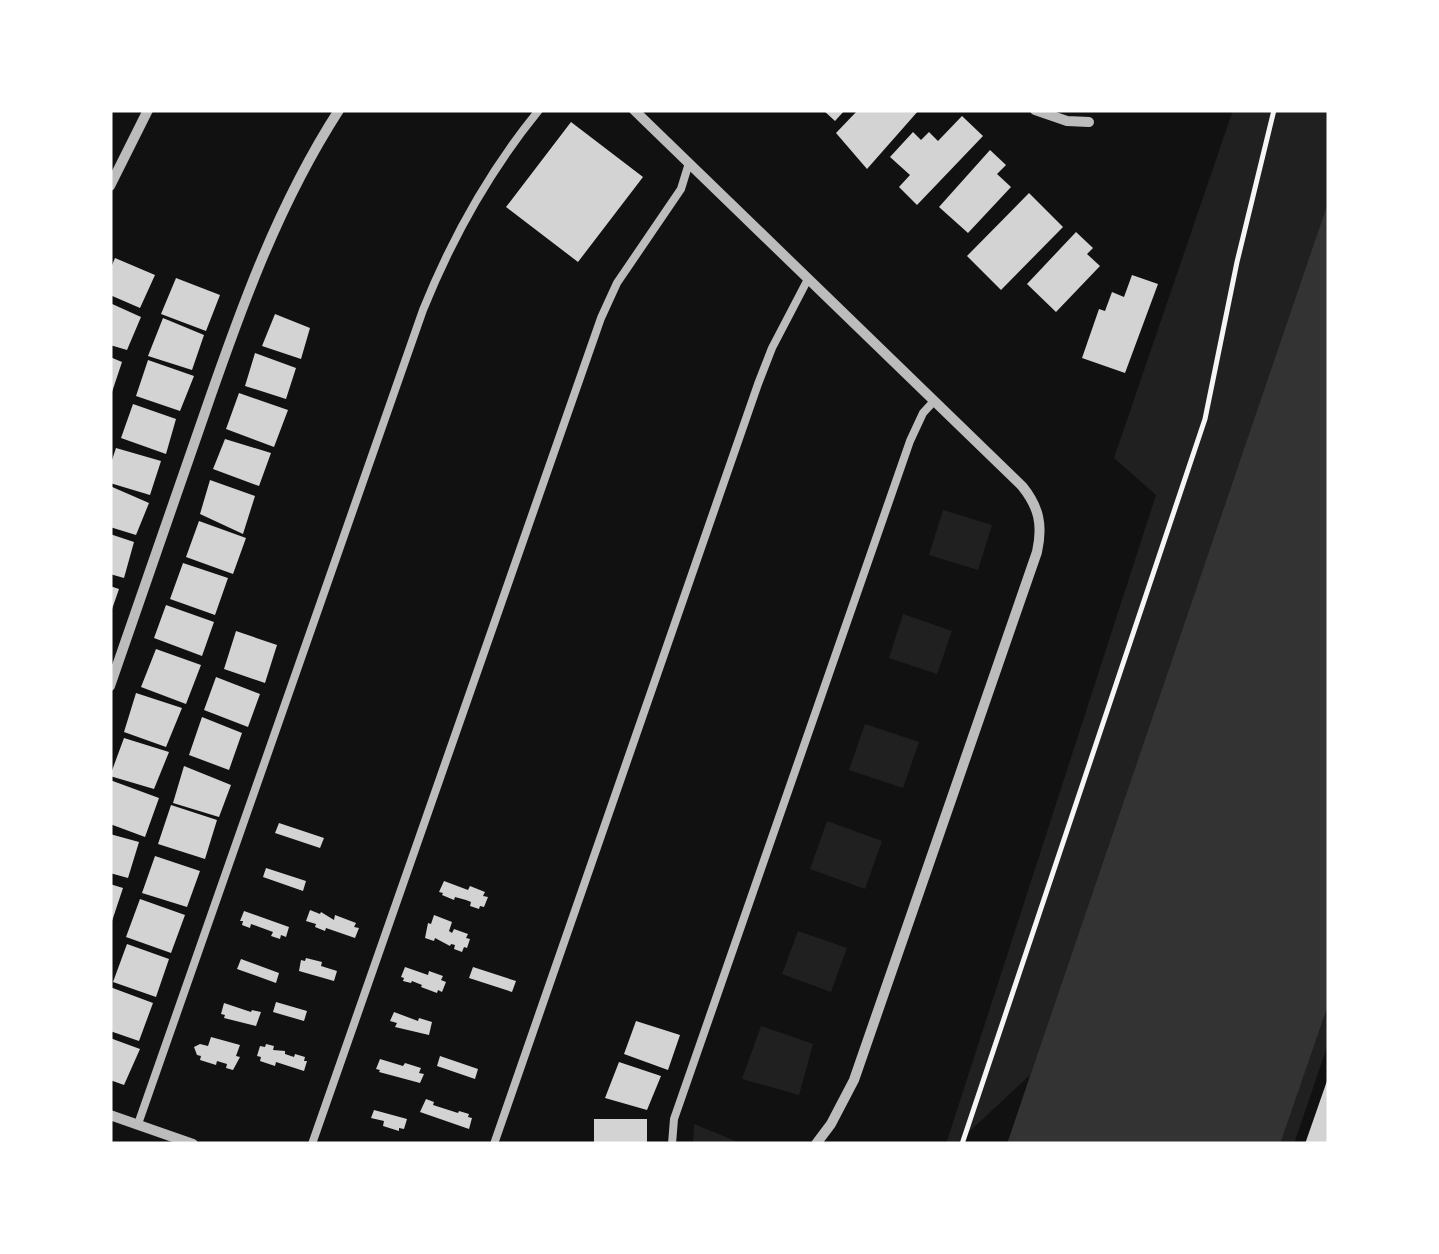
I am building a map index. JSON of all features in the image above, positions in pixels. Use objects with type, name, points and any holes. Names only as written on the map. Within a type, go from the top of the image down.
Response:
[{"type":"street","points":[[110,186],[148,110]]},
{"type":"street","points":[[110,686],[256,271],[283,208],[339,110]]},
{"type":"street","points":[[634,110],[1022,486],[1039,515],[1041,534],[1030,571],[854,1080],[816,1144]]},
{"type":"street","points":[[1036,110],[1068,121],[1089,122]]},
{"type":"street","points":[[110,1115],[193,1144]]},
{"type":"lane","points":[[138,1124],[422,310],[476,200],[540,110]]},
{"type":"lane","points":[[312,1144],[600,318],[617,283],[673,203],[689,163]]},
{"type":"lane","points":[[494,1144],[758,384],[808,279]]},
{"type":"lane","points":[[672,1144],[674,1119],[910,440],[923,413],[934,401]]},
{"type":"path","points":[[962,1144],[1205,420],[1237,262],[1274,110]]},
{"type":"shaded area","points":[[1233,110],[1329,110],[1329,1041],[1294,1144],[1008,1144],[1030,1075],[956,1144],[946,1144],[1156,495],[1114,458]]},
{"type":"shaded area","points":[[1329,200],[1329,1002],[1280,1144],[1007,1144]]},
{"type":"shaded area","points":[[943,510],[992,525],[978,570],[929,555]]},
{"type":"shaded area","points":[[903,614],[952,631],[937,674],[889,658]]},
{"type":"shaded area","points":[[865,724],[919,742],[903,788],[849,770]]},
{"type":"shaded area","points":[[827,821],[882,841],[865,889],[810,869]]},
{"type":"shaded area","points":[[798,931],[847,948],[831,992],[782,974]]},
{"type":"shaded area","points":[[761,1026],[813,1044],[799,1095],[742,1079]]},
{"type":"shaded area","points":[[694,1124],[743,1144],[693,1144]]},
{"type":"building","points":[[823,110],[845,110],[835,121]]},
{"type":"building","points":[[858,110],[919,110],[867,169],[836,133]]},
{"type":"building","points":[[962,116],[983,136],[917,205],[899,187],[910,175],[890,157],[913,132],[921,140],[929,132],[938,141]]},
{"type":"building","points":[[571,122],[643,177],[578,262],[506,207]]},
{"type":"building","points":[[990,150],[1006,165],[997,174],[1011,187],[968,233],[939,207]]},
{"type":"building","points":[[1029,193],[1063,227],[1001,290],[967,256]]},
{"type":"building","points":[[1076,232],[1093,248],[1087,254],[1100,266],[1056,312],[1027,284]]},
{"type":"building","points":[[115,258],[155,275],[140,308],[110,295],[110,270]]},
{"type":"building","points":[[1132,275],[1158,284],[1125,373],[1082,358],[1099,309],[1105,311],[1112,292],[1124,297]]},
{"type":"building","points":[[176,278],[220,295],[206,331],[161,314]]},
{"type":"building","points":[[110,303],[141,317],[127,350],[110,345]]},
{"type":"building","points":[[275,314],[310,328],[301,359],[262,346]]},
{"type":"building","points":[[163,318],[204,335],[192,370],[148,356]]},
{"type":"building","points":[[255,353],[296,368],[286,399],[245,386]]},
{"type":"building","points":[[110,357],[122,362],[111,395],[110,395]]},
{"type":"building","points":[[148,360],[194,376],[180,411],[136,396]]},
{"type":"building","points":[[239,393],[288,410],[274,447],[226,429]]},
{"type":"building","points":[[133,404],[176,419],[166,454],[121,438]]},
{"type":"building","points":[[225,439],[271,453],[259,486],[213,469]]},
{"type":"building","points":[[116,448],[161,461],[150,495],[110,483]]},
{"type":"building","points":[[210,480],[255,496],[243,534],[200,514]]},
{"type":"building","points":[[110,486],[149,503],[136,535],[110,527]]},
{"type":"building","points":[[199,521],[246,538],[233,574],[186,557]]},
{"type":"building","points":[[110,534],[134,542],[124,578],[110,574]]},
{"type":"building","points":[[183,563],[228,578],[215,615],[170,599]]},
{"type":"building","points":[[110,586],[119,589],[111,612],[110,612]]},
{"type":"building","points":[[166,605],[214,622],[202,656],[154,638]]},
{"type":"building","points":[[236,631],[277,645],[265,683],[224,669]]},
{"type":"building","points":[[156,649],[201,665],[186,704],[141,687]]},
{"type":"building","points":[[216,677],[260,694],[248,727],[204,710]]},
{"type":"building","points":[[136,693],[182,708],[166,747],[124,732]]},
{"type":"building","points":[[202,717],[242,733],[229,770],[189,755]]},
{"type":"building","points":[[124,738],[169,752],[154,789],[110,776]]},
{"type":"building","points":[[184,766],[231,785],[219,817],[173,803]]},
{"type":"building","points":[[110,780],[159,798],[145,837],[110,824]]},
{"type":"building","points":[[171,805],[217,820],[205,859],[158,844]]},
{"type":"building","points":[[279,823],[324,838],[320,848],[275,833]]},
{"type":"building","points":[[110,834],[139,842],[128,878],[110,873]]},
{"type":"building","points":[[155,856],[200,871],[187,907],[142,893]]},
{"type":"building","points":[[266,868],[306,881],[303,891],[263,877]]},
{"type":"building","points":[[444,881],[485,892],[483,896],[488,897],[484,907],[479,909],[466,900],[442,895],[439,892]]},
{"type":"building","points":[[110,884],[123,888],[111,924],[110,924]]},
{"type":"building","points":[[140,899],[185,915],[171,953],[126,937]]},
{"type":"building","points":[[310,910],[334,920],[335,915],[356,923],[354,927],[359,928],[355,938],[315,927],[316,924],[306,921]]},
{"type":"building","points":[[244,911],[289,927],[286,937],[281,935],[280,939],[271,936],[273,932],[242,925]]},
{"type":"building","points":[[434,915],[452,922],[452,933],[454,929],[468,934],[467,948],[462,952],[454,949],[455,945],[425,938]]},
{"type":"building","points":[[127,944],[169,959],[156,997],[113,982]]},
{"type":"building","points":[[306,958],[337,971],[334,981],[299,971],[301,960]]},
{"type":"building","points":[[241,959],[279,973],[276,983],[237,969]]},
{"type":"building","points":[[405,967],[443,976],[441,980],[446,982],[442,992],[403,981]]},
{"type":"building","points":[[473,967],[516,981],[512,992],[469,978]]},
{"type":"building","points":[[110,987],[153,1003],[139,1041],[110,1031]]},
{"type":"building","points":[[276,1002],[307,1011],[304,1021],[273,1012]]},
{"type":"building","points":[[224,1003],[261,1012],[256,1026],[224,1018]]},
{"type":"building","points":[[394,1012],[432,1022],[429,1035],[395,1027],[397,1023],[390,1021]]},
{"type":"building","points":[[636,1021],[680,1035],[668,1070],[624,1054]]},
{"type":"building","points":[[211,1037],[240,1045],[236,1056],[240,1057],[233,1070],[226,1068],[227,1064],[200,1060],[194,1047],[208,1046]]},
{"type":"building","points":[[110,1038],[140,1049],[124,1085],[110,1080]]},
{"type":"building","points":[[266,1044],[294,1057],[305,1057],[304,1071],[260,1061],[260,1046]]},
{"type":"building","points":[[440,1056],[478,1069],[475,1079],[437,1066]]},
{"type":"building","points":[[380,1059],[421,1068],[419,1073],[424,1074],[420,1083],[379,1072],[376,1069]]},
{"type":"building","points":[[619,1062],[661,1076],[647,1110],[605,1098]]},
{"type":"building","points":[[1328,1078],[1329,1144],[1305,1144]]},
{"type":"building","points":[[426,1099],[433,1105],[469,1114],[469,1129],[420,1112]]},
{"type":"building","points":[[374,1110],[407,1119],[404,1129],[383,1126],[384,1121],[371,1118]]},
{"type":"building","points":[[594,1119],[647,1119],[647,1144],[594,1144]]}]
